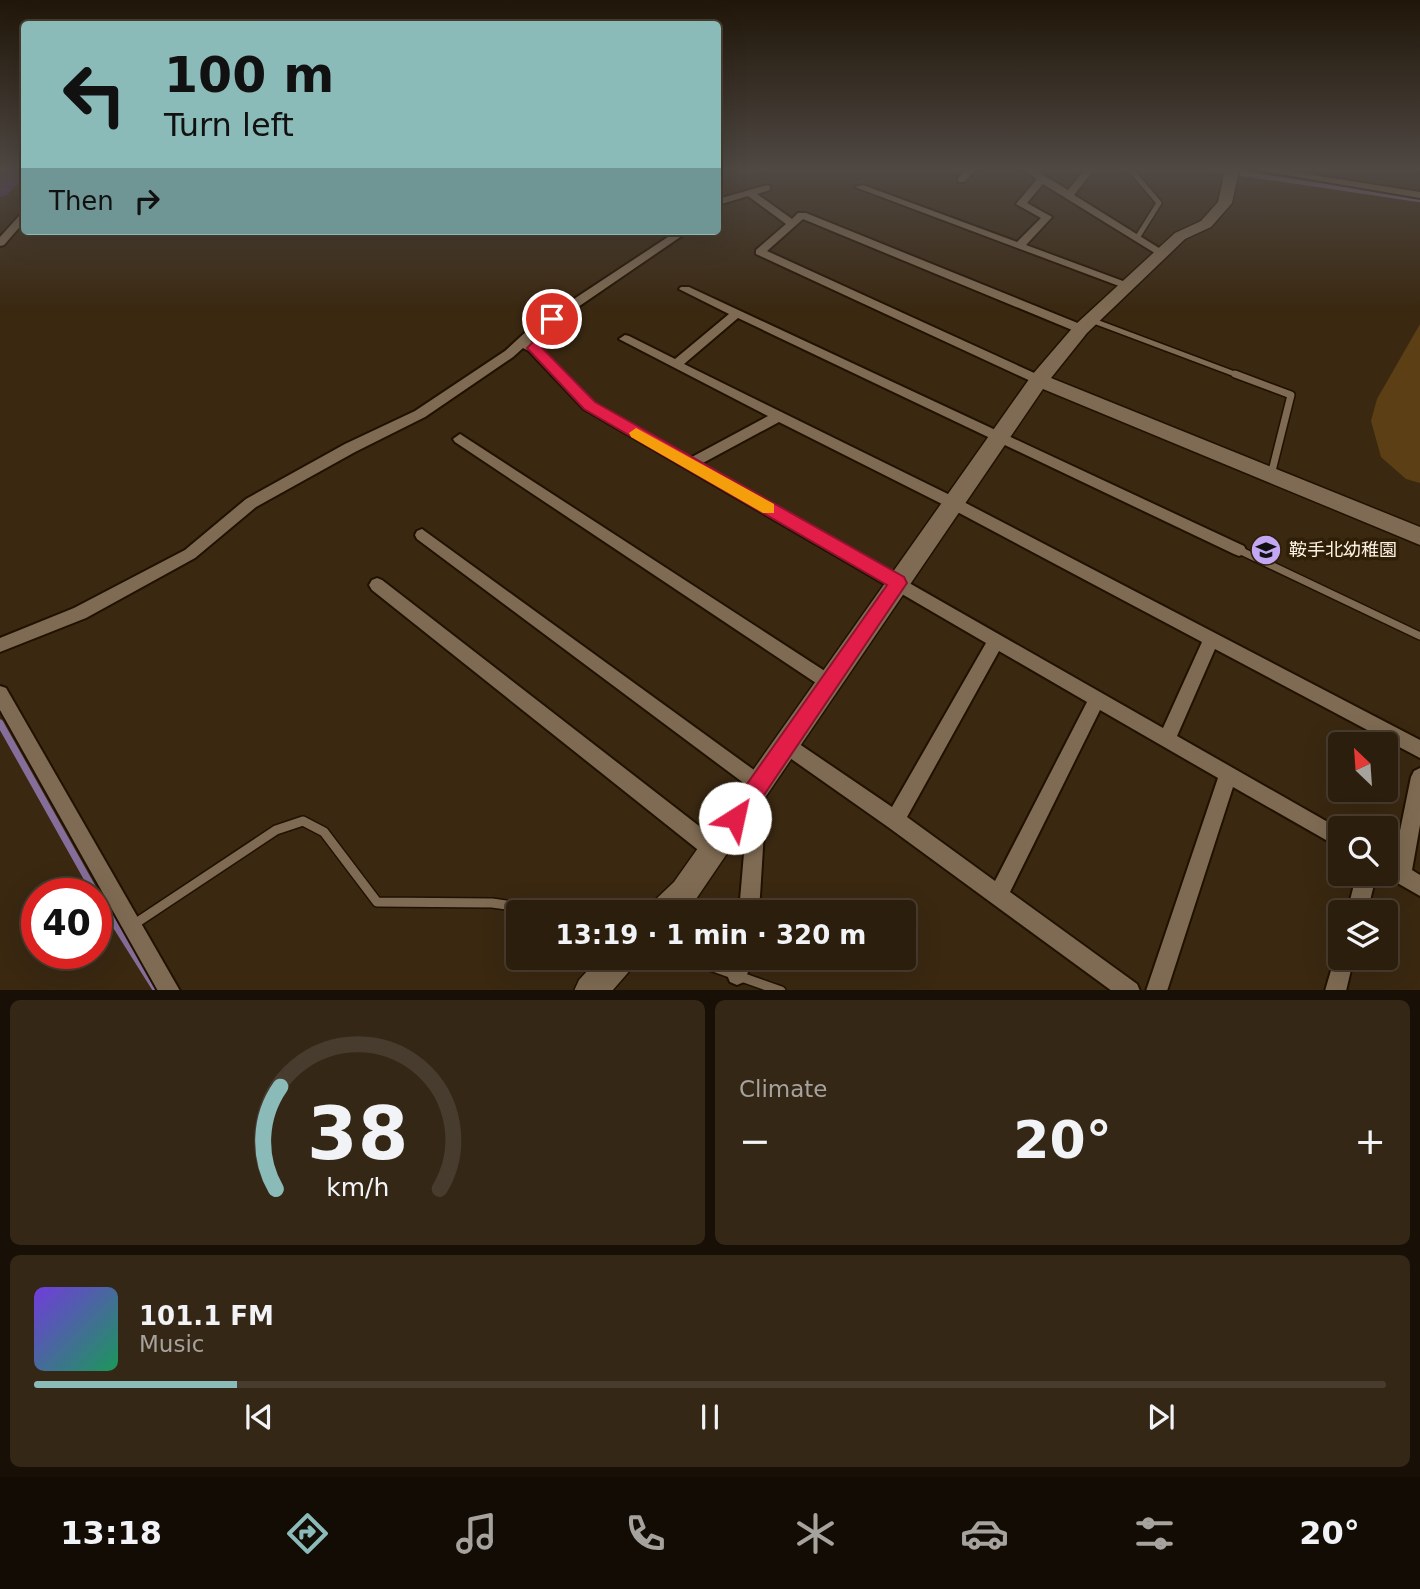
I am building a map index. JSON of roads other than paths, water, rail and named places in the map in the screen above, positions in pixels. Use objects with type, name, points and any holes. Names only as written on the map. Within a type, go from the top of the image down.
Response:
[{"type":"street","points":[[781,216],[792,224]]},
{"type":"street","points":[[802,216],[760,252],[1039,380],[1420,536]]},
{"type":"street","points":[[806,216],[1085,325]]},
{"type":"street","points":[[939,216],[1127,286]]},
{"type":"street","points":[[1019,246],[1045,216]]},
{"type":"street","points":[[1101,216],[1162,253]]},
{"type":"street","points":[[676,900],[714,850],[1039,380],[1085,325],[1180,236],[1206,224],[1213,216]]},
{"type":"street","points":[[0,243],[12,222]]},
{"type":"street","points":[[0,645],[80,613],[190,554],[251,503],[350,448],[420,414],[551,332],[552,319],[678,235]]},
{"type":"street","points":[[685,289],[1002,436],[1239,550]]},
{"type":"street","points":[[676,365],[737,313]]},
{"type":"street","points":[[625,339],[953,503],[1420,749]]},
{"type":"street","points":[[528,346],[589,406],[1328,832]]},
{"type":"street","points":[[689,464],[779,416]]},
{"type":"street","points":[[460,439],[828,682]]},
{"type":"street","points":[[422,535],[759,785]]},
{"type":"street","points":[[377,585],[714,850]]},
{"type":"street","points":[[1167,739],[1211,639]]},
{"type":"street","points":[[895,820],[996,640]]},
{"type":"street","points":[[0,694],[170,990]]},
{"type":"street","points":[[998,896],[1097,699]]},
{"type":"street","points":[[786,745],[895,820],[1127,990]]},
{"type":"street","points":[[1156,990],[1228,775]]},
{"type":"street","points":[[1398,853],[1420,777]]},
{"type":"street","points":[[746,803],[755,815],[750,900]]},
{"type":"street","points":[[1398,873],[1420,886]]},
{"type":"street","points":[[590,990],[609,970]]},
{"type":"street","points":[[1335,990],[1340,970]]},
{"type":"lane","points":[[1137,238],[1151,216]]},
{"type":"lane","points":[[1085,325],[1291,395],[1270,476]]},
{"type":"lane","points":[[1239,550],[1420,636]]},
{"type":"lane","points":[[133,925],[276,830],[303,821],[324,832],[377,901],[434,905],[506,905]]},
{"type":"lane","points":[[747,970],[781,990]]},
{"type":"waterway","points":[[0,723],[96,894],[156,990]]},
{"type":"place","name":"鞍手北幼稚園","points":[[1266,550]]}]
